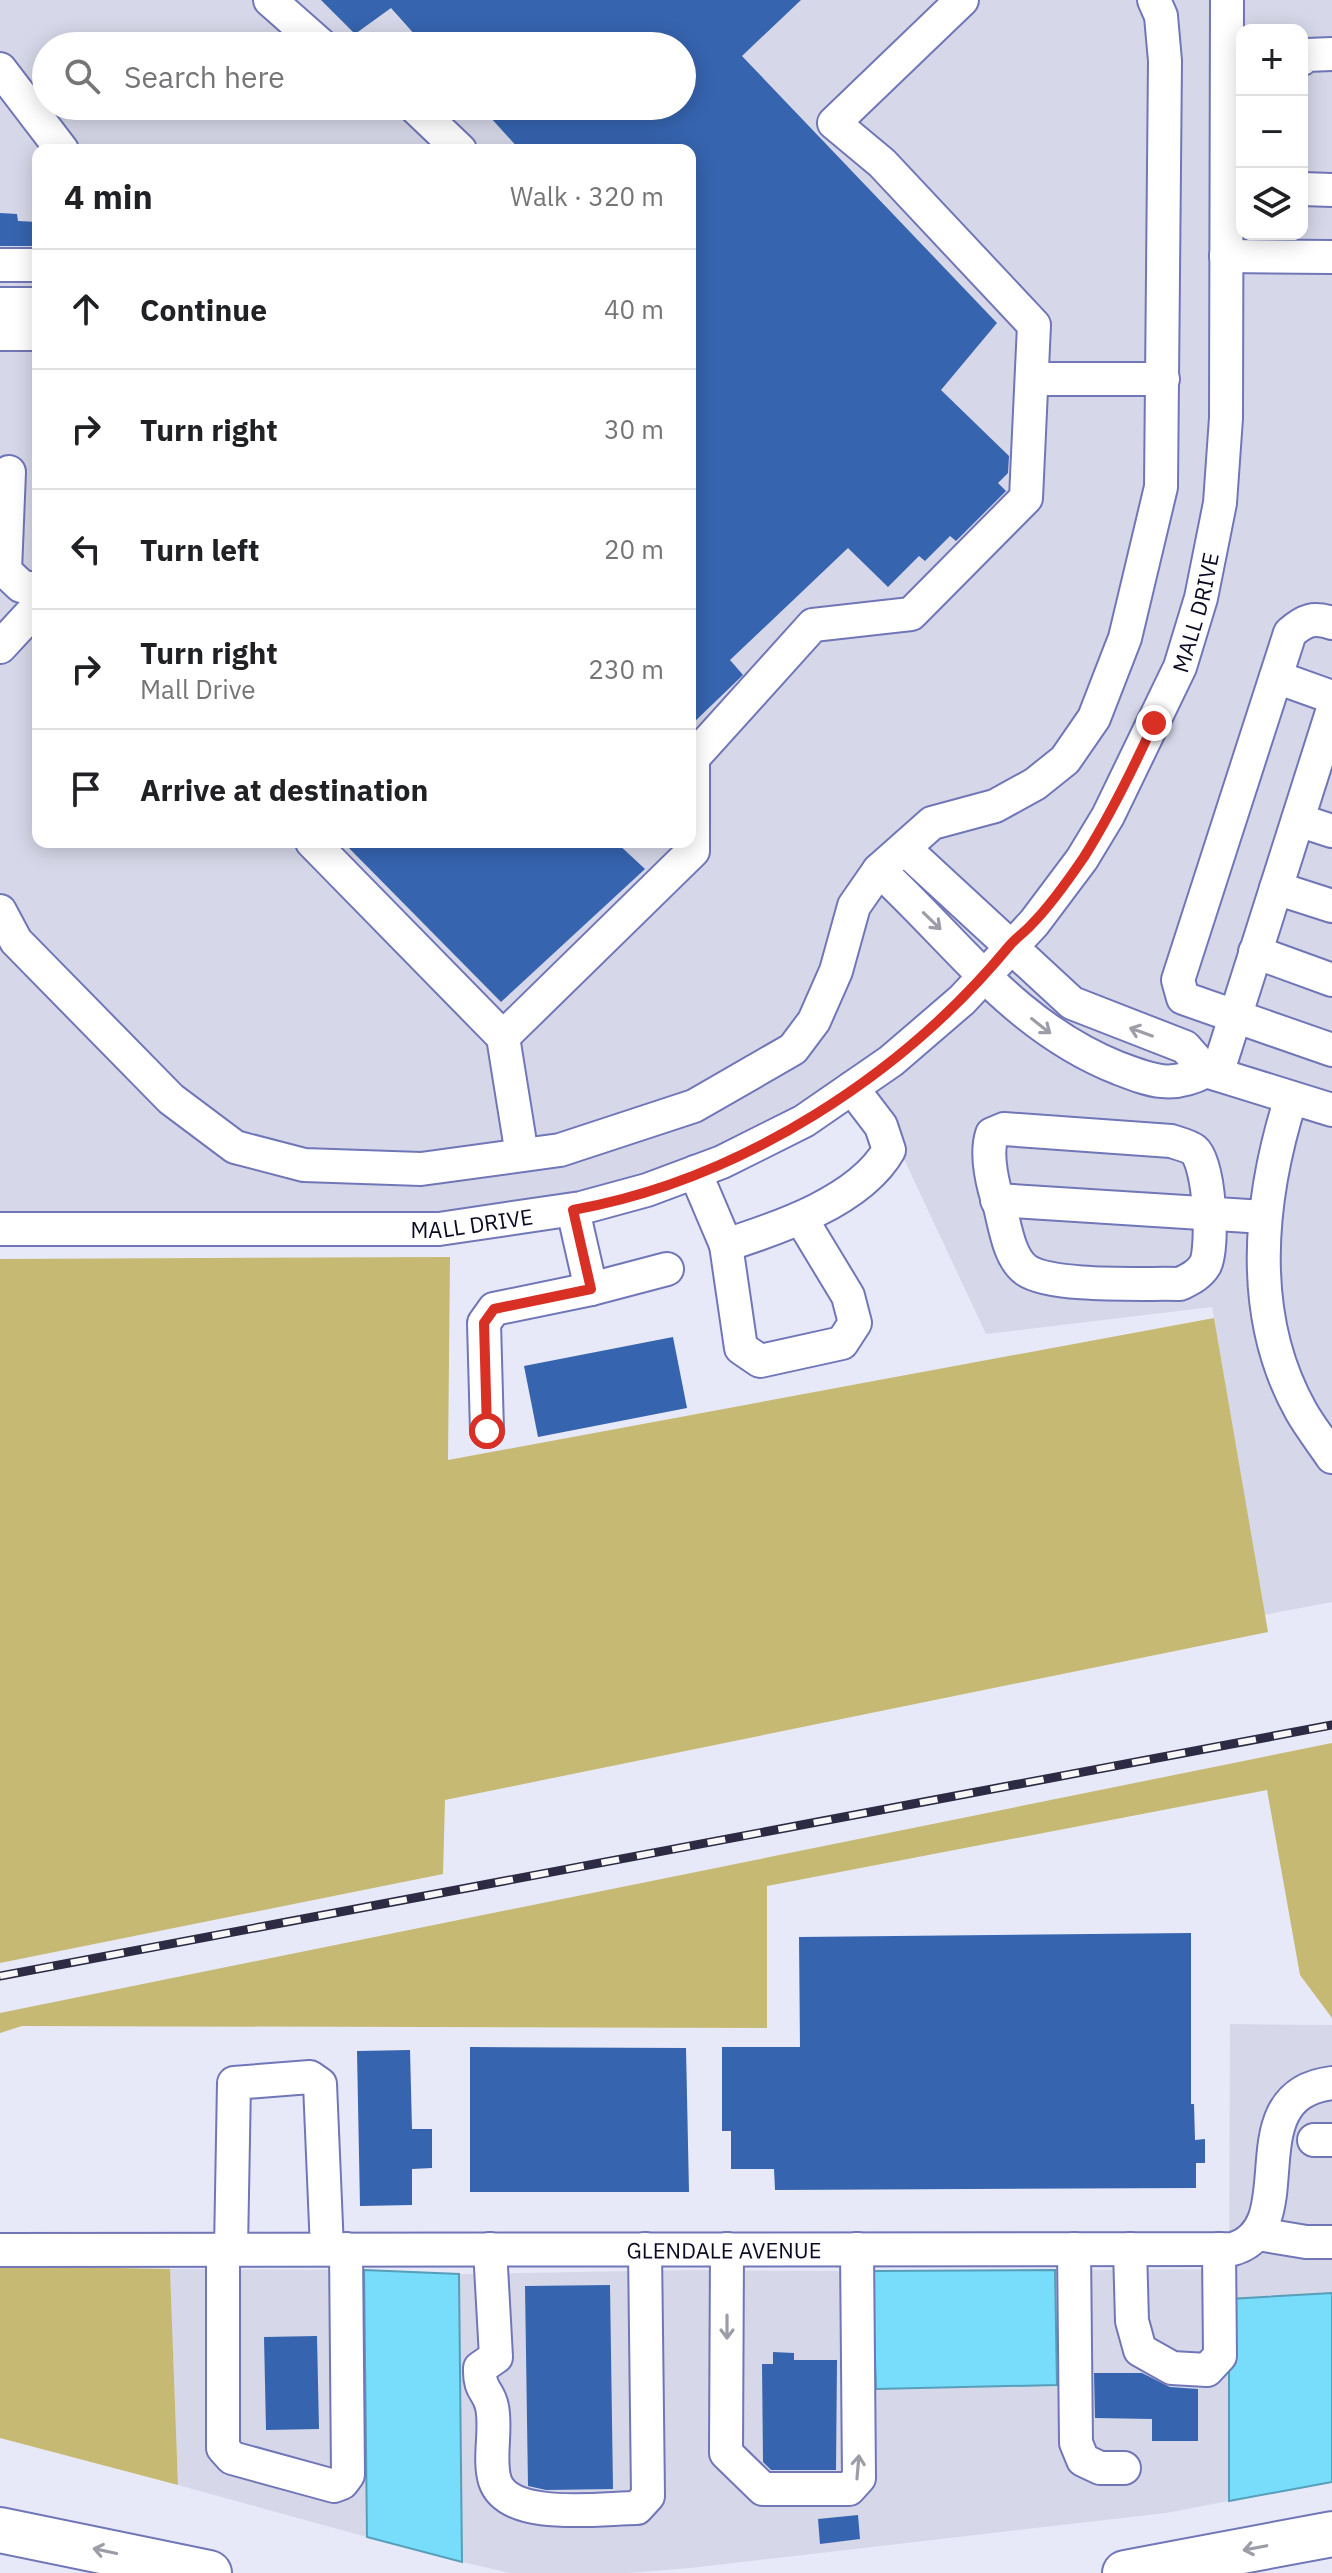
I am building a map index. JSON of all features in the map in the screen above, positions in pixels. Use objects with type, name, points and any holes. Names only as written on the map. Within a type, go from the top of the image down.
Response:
[{"type":"highway","points":[[0,2530],[209,2573]]},
{"type":"highway","points":[[1125,2573],[1332,2534]]},
{"type":"street","points":[[270,0],[306,32]]},
{"type":"street","points":[[696,755],[813,625],[911,614],[1026,498],[1034,325],[882,163],[834,123],[962,0]]},
{"type":"street","points":[[0,911],[16,941],[161,1089],[235,1147],[304,1165],[421,1169],[560,1150],[694,1106],[793,1049],[814,1021],[836,971],[854,906],[879,870],[932,823],[995,806],[1035,784],[1065,760],[1094,718],[1125,638],[1161,487],[1165,61],[1161,16],[1154,0]]},
{"type":"street","name":"MALL DRIVE","points":[[0,1229],[411,1230],[478,1225],[573,1210],[647,1190],[695,1172],[794,1126],[891,1061],[962,1000],[1011,943],[1034,923],[1082,859],[1135,764],[1180,667],[1201,598],[1220,503],[1226,418],[1226,256],[1234,79],[1227,0]]},
{"type":"street","points":[[1308,55],[1332,54]]},
{"type":"street","points":[[3,79],[32,114]]},
{"type":"street","points":[[37,120],[57,144]]},
{"type":"street","points":[[429,120],[454,144]]},
{"type":"street","points":[[1308,189],[1332,190]]},
{"type":"street","points":[[1226,256],[1332,257]]},
{"type":"street","points":[[0,265],[32,265]]},
{"type":"street","points":[[0,304],[32,304]]},
{"type":"street","points":[[0,334],[32,334]]},
{"type":"street","points":[[1032,379],[1163,379]]},
{"type":"street","points":[[9,472],[5,571],[21,586],[32,589]]},
{"type":"street","points":[[0,647],[32,612]]},
{"type":"street","points":[[1332,623],[1316,618],[1301,623],[1290,633],[1178,980],[1183,998],[1332,1050]]},
{"type":"street","points":[[1276,677],[1332,697]]},
{"type":"street","points":[[879,870],[952,940],[982,975],[1042,1028],[1079,1052],[1151,1081],[1185,1082],[1211,1072],[1234,1018],[1298,820],[1326,752],[1332,712]]},
{"type":"street","points":[[1298,820],[1332,831]]},
{"type":"street","points":[[318,848],[503,1037],[522,1155]]},
{"type":"street","points":[[503,1037],[693,848]]},
{"type":"street","points":[[904,848],[1011,943],[1072,1003],[1185,1047],[1211,1072],[1332,1110]]},
{"type":"street","points":[[1276,888],[1332,906]]},
{"type":"street","points":[[1255,952],[1332,980]]},
{"type":"street","points":[[726,1245],[802,1220],[879,1168],[889,1150],[881,1126],[852,1088]]},
{"type":"street","points":[[1291,1098],[1272,1159],[1262,1239],[1272,1336],[1300,1410],[1332,1457]]},
{"type":"street","points":[[1004,1129],[1171,1141],[1194,1150],[1204,1167],[1209,1213],[1207,1263],[1196,1276],[1180,1284],[1068,1281],[1026,1270],[1015,1257],[997,1200],[988,1145],[992,1134],[1004,1129]]},
{"type":"street","points":[[695,1172],[726,1245],[741,1348],[760,1361],[842,1343],[855,1323],[848,1296],[802,1220]]},
{"type":"street","points":[[997,1200],[1264,1217]]},
{"type":"street","points":[[573,1210],[591,1289]]},
{"type":"street","points":[[487,1431],[484,1323],[494,1309],[667,1269]]},
{"type":"street","points":[[310,2077],[320,2084],[337,2249],[348,2475],[342,2483],[334,2486],[226,2455],[223,2448],[227,2249],[234,2083],[310,2077]]},
{"type":"street","points":[[1332,2083],[1298,2096],[1279,2123],[1268,2206],[1258,2234],[1306,2242],[1332,2242]]},
{"type":"street","name":"GLENDALE AVENUE","points":[[0,2250],[1219,2249],[1247,2245],[1258,2234]]},
{"type":"street","points":[[490,2249],[496,2357],[480,2368],[479,2385],[492,2404],[495,2481],[510,2501],[528,2508],[637,2508],[648,2496],[645,2249]]},
{"type":"street","points":[[727,2249],[726,2453],[763,2489],[849,2489],[859,2478],[857,2249]]},
{"type":"street","points":[[1074,2249],[1076,2443],[1083,2460],[1100,2468],[1124,2468]]},
{"type":"street","points":[[1130,2249],[1132,2321],[1140,2350],[1172,2368],[1207,2370],[1220,2356],[1219,2249]]},
{"type":"shaded area","points":[[0,0],[1332,0],[1332,1602],[1264,1615],[1212,1307],[986,1334],[866,1078],[804,1121],[581,1208],[0,1229]]},
{"type":"shaded area","points":[[450,1257],[448,1460],[1214,1318],[1268,1632],[445,1800],[443,1874],[0,1963],[0,1259]]},
{"type":"shaded area","points":[[1332,1743],[1332,2018],[1300,1975],[1267,1790],[767,1886],[767,2028],[22,2026],[0,2033],[0,2013]]},
{"type":"shaded area","points":[[1230,2024],[1332,2025],[1332,2293],[1229,2300],[1229,2501],[1166,2513],[629,2573],[510,2573],[462,2562],[459,2274],[872,2271],[1056,2385],[1055,2270],[1229,2269]]},
{"type":"shaded area","points":[[0,2268],[170,2269],[178,2485],[0,2438]]},
{"type":"shaded area","points":[[170,2269],[364,2270],[367,2537],[178,2485]]},
{"type":"water","points":[[364,2270],[459,2274],[462,2562],[367,2537]]},
{"type":"water","points":[[1055,2270],[1057,2385],[876,2389],[872,2271]]},
{"type":"water","points":[[1332,2293],[1332,2482],[1229,2501],[1229,2299]]},
{"type":"building","points":[[321,0],[801,0],[742,56],[997,323],[941,390],[1009,456],[1008,473],[998,483],[1006,491],[956,541],[950,536],[925,561],[919,556],[888,587],[848,548],[730,660],[743,675],[696,720],[696,144],[515,144],[493,120],[696,120],[696,32],[412,32],[391,8],[358,32],[353,32]]},
{"type":"building","points":[[0,213],[17,214],[18,221],[32,222],[32,246],[0,246]]},
{"type":"building","points":[[349,848],[622,848],[645,869],[501,1002]]},
{"type":"building","points":[[673,1337],[687,1408],[538,1437],[524,1366]]},
{"type":"building","points":[[1191,1933],[1191,2104],[1194,2104],[1195,2140],[1205,2139],[1205,2163],[1196,2163],[1196,2188],[775,2190],[774,2169],[731,2169],[731,2131],[722,2131],[722,2047],[800,2047],[799,1937]]},
{"type":"building","points":[[470,2047],[686,2048],[689,2192],[470,2192]]},
{"type":"building","points":[[410,2050],[412,2129],[432,2129],[432,2168],[412,2169],[412,2205],[360,2206],[357,2051]]},
{"type":"building","points":[[610,2285],[613,2489],[546,2490],[528,2486],[525,2286]]},
{"type":"building","points":[[317,2336],[319,2429],[266,2430],[264,2337]]},
{"type":"building","points":[[773,2352],[794,2353],[794,2360],[837,2360],[836,2470],[771,2470],[763,2462],[762,2364],[773,2364]]},
{"type":"building","points":[[1094,2373],[1142,2373],[1170,2387],[1198,2389],[1198,2441],[1152,2441],[1152,2419],[1095,2418]]},
{"type":"building","points":[[858,2515],[860,2539],[820,2544],[818,2519]]},
{"type":"railway","points":[[0,1976],[1332,1725]]},
{"type":"route","points":[[487,1431],[484,1323],[494,1309],[591,1289],[573,1210],[647,1190],[722,1162],[804,1121],[891,1061],[962,1000],[1011,943],[1034,923],[1082,859],[1108,816],[1154,723]]}]
